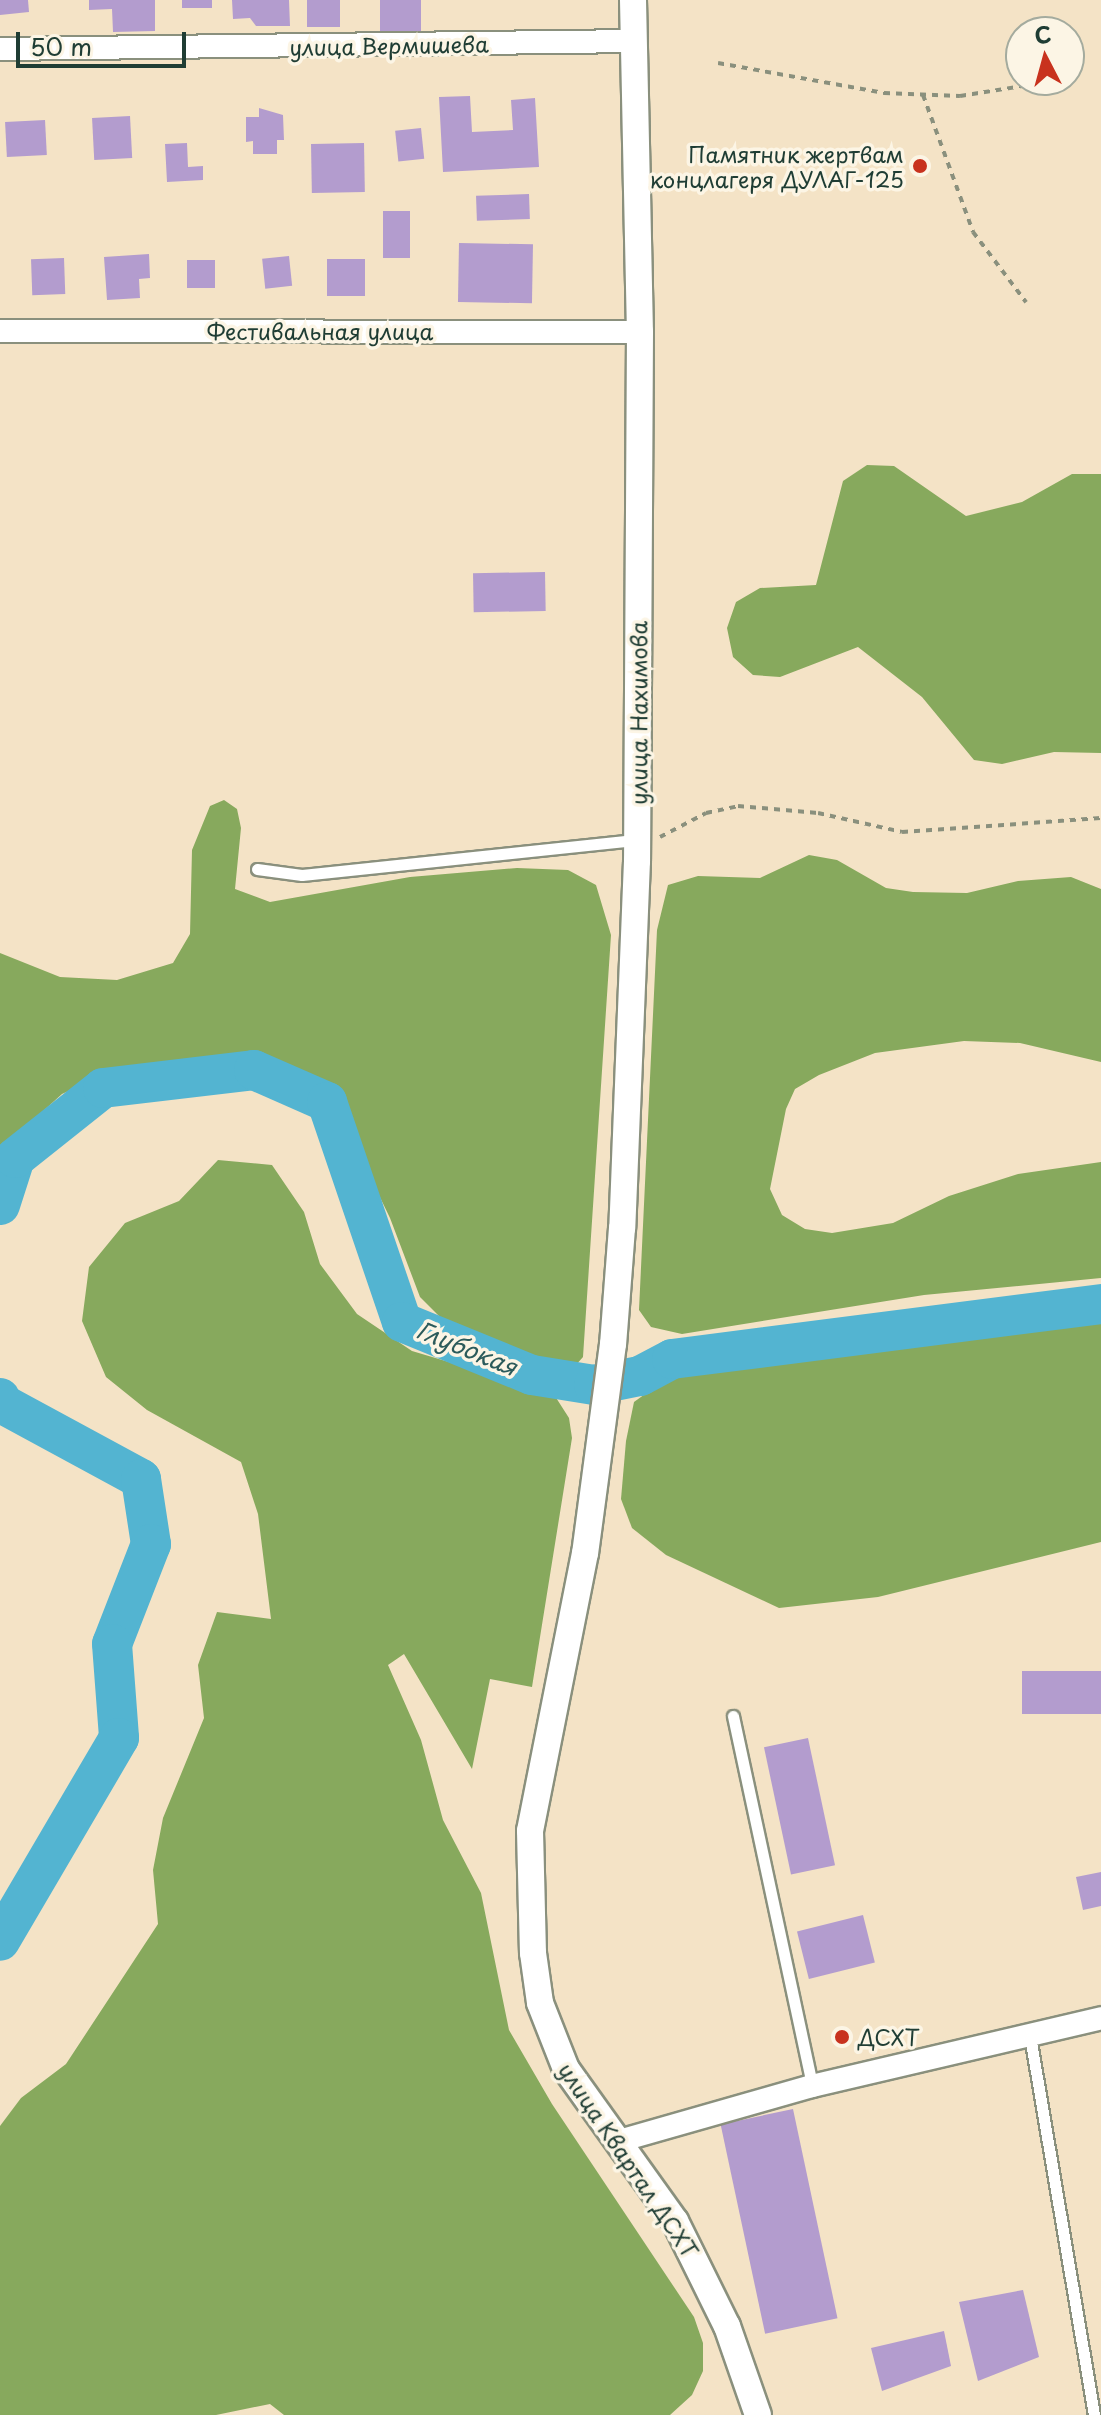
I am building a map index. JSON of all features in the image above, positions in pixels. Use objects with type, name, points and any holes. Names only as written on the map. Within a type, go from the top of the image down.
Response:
[{"type":"street","name":"улица Нахимова","points":[[604,1424],[613,1344],[637,840],[640,332],[633,0]]},
{"type":"street","name":"улица Вермишева","points":[[0,49],[634,41]]},
{"type":"street","name":"Фестивальная улица","points":[[0,331],[640,332]]},
{"type":"street","name":"улица Квартал ДСХТ","points":[[604,1424],[582,1567],[533,1809],[530,1858],[540,2003],[566,2069],[619,2141],[699,2266],[727,2326],[758,2415]]},
{"type":"street","points":[[619,2141],[812,2086],[1101,2018]]},
{"type":"lane","points":[[257,869],[302,875],[637,840]]},
{"type":"lane","points":[[733,1716],[812,2086]]},
{"type":"lane","points":[[1030,2036],[1094,2415]]},
{"type":"path","points":[[718,63],[884,93],[960,96],[1005,89]]},
{"type":"path","points":[[923,95],[973,232],[1026,302]]},
{"type":"path","points":[[637,840],[665,836],[706,813],[738,806],[818,813],[902,832],[1101,818]]},
{"type":"green space","points":[[867,465],[894,466],[966,516],[1022,502],[1072,474],[1101,474],[1101,753],[1054,752],[1002,764],[974,760],[922,697],[858,647],[780,677],[753,675],[733,657],[727,628],[736,602],[760,588],[816,585],[843,481]]},
{"type":"green space","points":[[224,800],[237,809],[241,828],[235,889],[270,902],[410,877],[517,868],[568,870],[596,885],[611,935],[583,1357],[575,1366],[553,1365],[496,1348],[444,1321],[420,1297],[390,1218],[330,1094],[294,1073],[233,1054],[101,1076],[62,1094],[0,1150],[0,953],[60,977],[117,980],[173,963],[190,934],[192,850],[210,806]]},
{"type":"green space","points":[[809,855],[837,860],[886,888],[913,892],[967,893],[1018,881],[1071,877],[1101,889],[1101,1062],[1020,1043],[964,1041],[875,1053],[819,1075],[795,1089],[786,1109],[770,1189],[782,1215],[805,1229],[832,1233],[893,1223],[949,1196],[1018,1174],[1101,1162],[1101,1278],[924,1295],[682,1334],[651,1327],[639,1310],[657,930],[668,885],[698,876],[760,878]]},
{"type":"green space","points":[[218,1160],[272,1165],[304,1212],[320,1264],[357,1314],[412,1351],[553,1393],[569,1418],[572,1438],[532,1687],[490,1679],[472,1769],[404,1654],[388,1665],[421,1740],[443,1820],[481,1893],[509,2030],[552,2104],[694,2317],[703,2343],[703,2371],[692,2395],[670,2415],[284,2415],[270,2404],[216,2415],[0,2415],[0,2126],[21,2098],[66,2064],[158,1924],[153,1870],[163,1818],[204,1718],[198,1665],[217,1612],[271,1619],[258,1514],[241,1462],[147,1410],[106,1377],[82,1321],[89,1267],[125,1223],[179,1201]]},
{"type":"green space","points":[[1101,1317],[1101,1542],[878,1597],[779,1608],[666,1555],[632,1528],[621,1499],[626,1441],[634,1402],[659,1384],[708,1368]]},
{"type":"building","points":[[0,0],[28,0],[29,12],[0,15]]},
{"type":"building","points":[[89,0],[155,0],[155,31],[113,32],[112,9],[89,10]]},
{"type":"building","points":[[182,0],[212,0],[212,8],[182,8]]},
{"type":"building","points":[[232,0],[289,0],[290,26],[256,26],[250,18],[233,19]]},
{"type":"building","points":[[307,0],[340,0],[340,27],[307,27]]},
{"type":"building","points":[[380,0],[421,0],[421,33],[380,33]]},
{"type":"building","points":[[470,96],[472,132],[513,130],[511,100],[535,98],[539,167],[443,172],[439,97]]},
{"type":"building","points":[[259,108],[283,115],[284,140],[277,140],[277,154],[253,154],[253,141],[246,142],[246,117],[259,117]]},
{"type":"building","points":[[130,116],[132,158],[94,160],[92,118]]},
{"type":"building","points":[[45,120],[47,155],[7,157],[5,122]]},
{"type":"building","points":[[421,128],[424,159],[398,162],[395,131]]},
{"type":"building","points":[[187,143],[188,167],[203,166],[203,180],[167,182],[165,144]]},
{"type":"building","points":[[364,143],[365,192],[312,193],[311,144]]},
{"type":"building","points":[[529,194],[530,219],[477,221],[476,196]]},
{"type":"building","points":[[383,211],[410,211],[410,258],[383,258]]},
{"type":"building","points":[[459,243],[533,244],[532,303],[458,302]]},
{"type":"building","points":[[149,254],[150,278],[139,279],[140,298],[107,300],[104,257]]},
{"type":"building","points":[[289,256],[292,286],[265,289],[262,259]]},
{"type":"building","points":[[64,258],[65,294],[32,295],[31,259]]},
{"type":"building","points":[[327,259],[365,259],[365,296],[327,296]]},
{"type":"building","points":[[187,260],[215,260],[215,288],[187,288]]},
{"type":"building","points":[[545,572],[546,611],[474,612],[473,573]]},
{"type":"building","points":[[1022,1671],[1101,1671],[1101,1714],[1022,1714]]},
{"type":"building","points":[[808,1738],[835,1865],[791,1875],[764,1747]]},
{"type":"building","points":[[1101,1872],[1101,1906],[1083,1910],[1076,1877]]},
{"type":"building","points":[[863,1915],[875,1963],[809,1979],[797,1931]]},
{"type":"building","points":[[793,2109],[837,2318],[765,2334],[721,2124]]},
{"type":"building","points":[[1023,2290],[1039,2357],[978,2381],[959,2302]]},
{"type":"building","points":[[944,2331],[951,2366],[882,2391],[871,2348]]},
{"type":"waterway","name":"Глубокая","points":[[0,1205],[15,1158],[103,1088],[254,1070],[327,1102],[402,1322],[532,1375],[594,1385],[640,1376],[672,1359],[1101,1304]]},
{"type":"waterway","name":"Глубокая","points":[[0,1398],[3,1404],[141,1479],[151,1544],[112,1644],[119,1738],[0,1941]]},
{"type":"place","name":"Памятник жертвам концлагеря ДУЛАГ-125","points":[[920,166]]},
{"type":"place","name":"ДСХТ","points":[[842,2037]]}]
